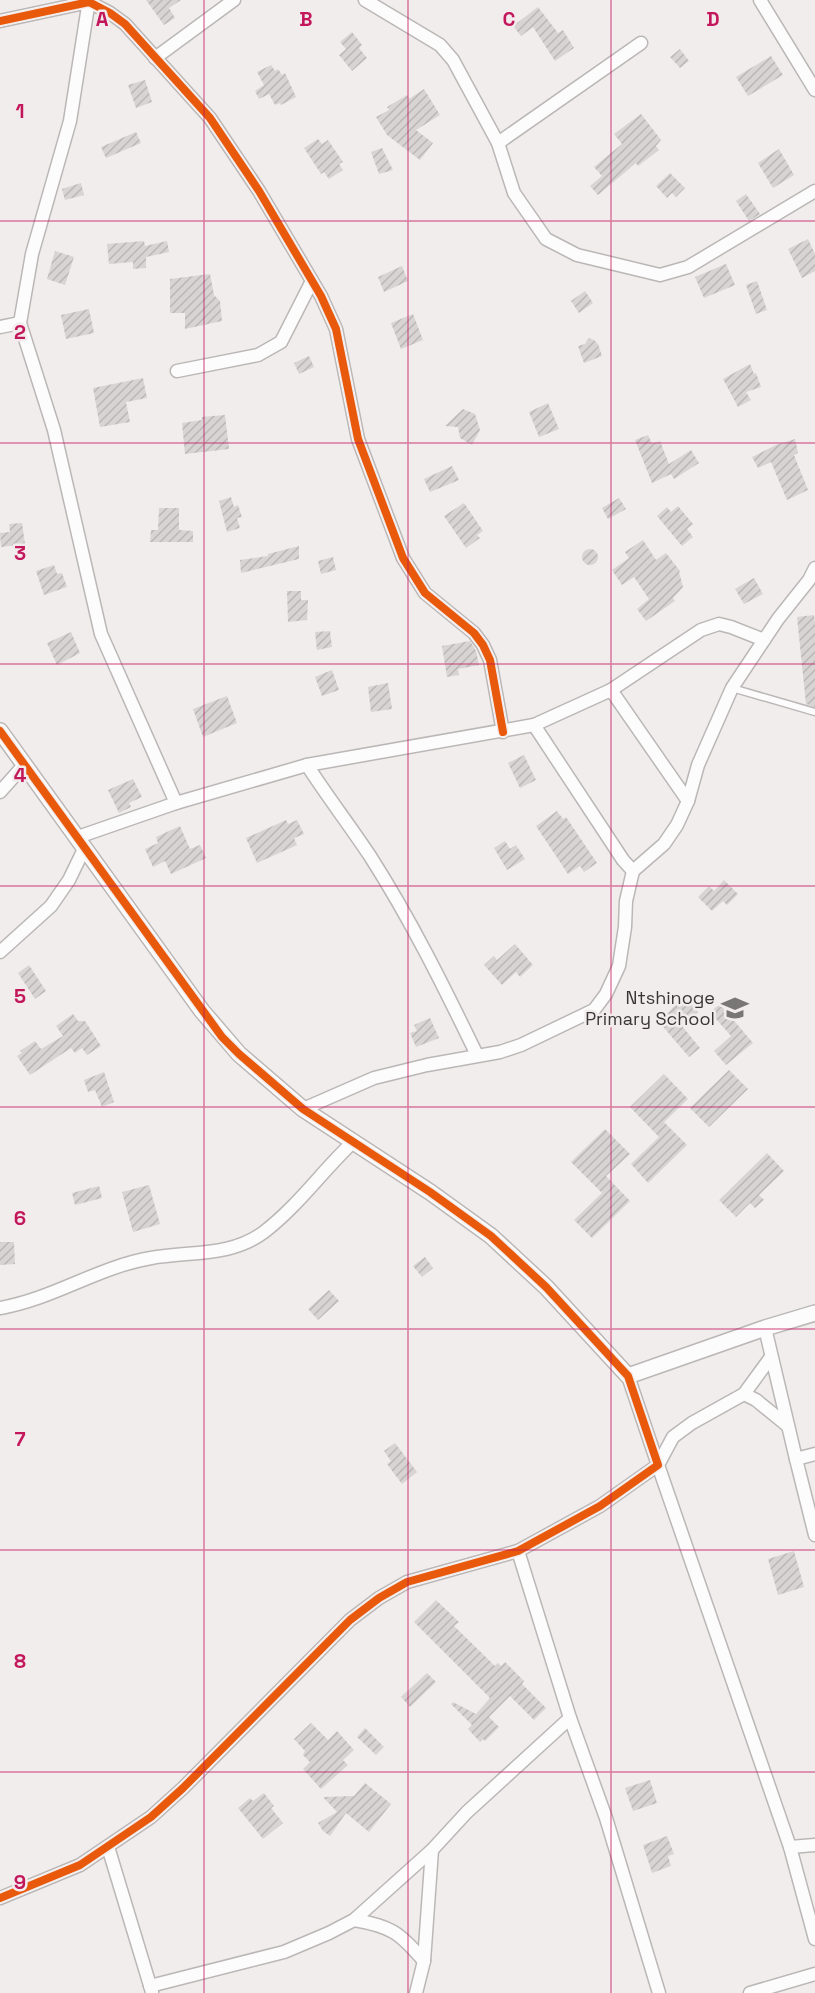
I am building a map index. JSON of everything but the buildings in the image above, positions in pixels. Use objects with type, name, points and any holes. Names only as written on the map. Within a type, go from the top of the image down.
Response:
[{"type":"street","points":[[155,58],[234,0]]},
{"type":"street","points":[[364,0],[440,45],[453,60],[498,143],[514,193],[546,239],[576,255],[660,274],[688,267],[815,191]]},
{"type":"street","points":[[760,0],[815,90]]},
{"type":"street","points":[[89,1],[70,122],[32,254],[20,323],[54,430],[101,634],[176,803]]},
{"type":"street","points":[[0,21],[89,1],[125,24],[210,118],[259,191],[312,281],[336,329],[358,439],[403,558],[425,593],[474,633],[483,645],[490,660],[503,732]]},
{"type":"street","points":[[498,143],[641,43]]},
{"type":"street","points":[[177,371],[258,355],[281,342],[312,281]]},
{"type":"street","points":[[0,327],[20,323]]},
{"type":"street","points":[[303,1109],[374,1078],[477,1055],[501,1052],[521,1045],[594,1010],[606,994],[619,966],[626,901],[633,871],[664,844],[677,825],[688,801],[698,765],[732,688],[764,640],[809,580],[815,568]]},
{"type":"street","points":[[0,952],[51,906],[69,880],[82,842],[176,803],[307,765],[534,725],[611,690],[701,630],[718,624],[764,640]]},
{"type":"street","points":[[611,690],[688,801]]},
{"type":"street","points":[[534,725],[623,860],[633,871]]},
{"type":"street","points":[[0,731],[222,1037],[303,1109],[430,1192],[491,1236],[546,1287],[628,1376],[790,1847],[815,1939]]},
{"type":"street","points":[[0,792],[25,764]]},
{"type":"street","points":[[307,765],[369,856],[409,922],[440,977],[477,1055]]},
{"type":"street","points":[[0,1308],[48,1294],[87,1277],[148,1258],[207,1253],[239,1247],[264,1232],[282,1216],[354,1141]]},
{"type":"street","points":[[628,1376],[815,1313]]},
{"type":"street","points":[[765,1328],[815,1535]]},
{"type":"street","points":[[0,1898],[80,1865],[151,1816],[183,1788],[350,1620],[379,1598],[407,1582],[518,1551],[600,1506],[658,1466],[673,1437],[692,1423],[744,1394],[771,1357]]},
{"type":"street","points":[[744,1394],[756,1400],[788,1426]]},
{"type":"street","points":[[796,1459],[815,1454]]},
{"type":"street","points":[[518,1551],[570,1718],[606,1818],[659,1993]]},
{"type":"street","points":[[108,1847],[151,1989],[284,1952],[354,1920],[432,1850],[467,1812],[570,1718]]},
{"type":"street","points":[[790,1847],[815,1845]]},
{"type":"street","points":[[416,1993],[424,1961],[432,1850]]},
{"type":"street","points":[[354,1920],[381,1924],[406,1940],[424,1961]]},
{"type":"street","points":[[750,1993],[815,1974]]},
{"type":"lane","points":[[732,688],[815,712]]},
{"type":"cycle path","points":[[0,21],[89,2],[125,24],[210,118],[259,191],[321,296],[336,329],[358,439],[403,558],[425,593],[474,633],[483,645],[490,660],[503,732]]},
{"type":"cycle path","points":[[0,731],[222,1037],[303,1109],[430,1192],[491,1236],[546,1287],[628,1376],[658,1465],[600,1506],[518,1551],[407,1582],[379,1598],[350,1620],[183,1788],[151,1817],[80,1865],[0,1898]]},
{"type":"place","name":"Ntshinoge Primary School","points":[[735,1008]]}]
